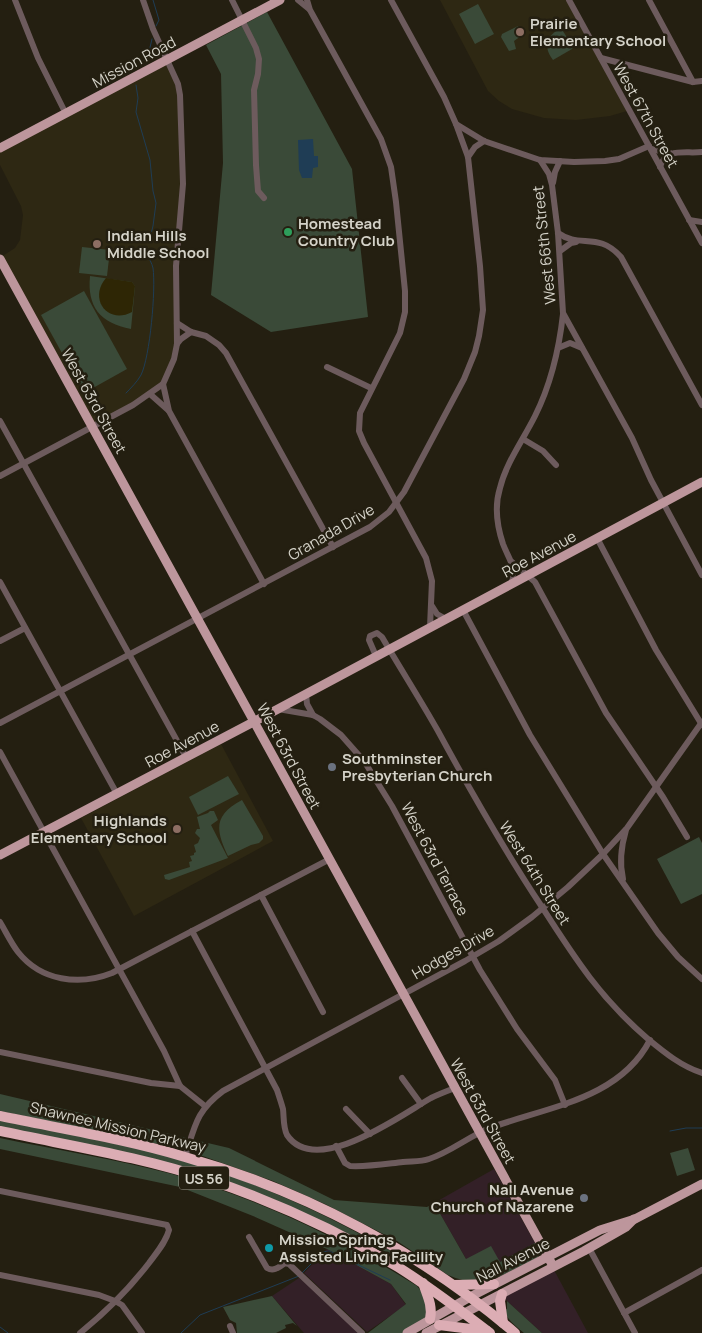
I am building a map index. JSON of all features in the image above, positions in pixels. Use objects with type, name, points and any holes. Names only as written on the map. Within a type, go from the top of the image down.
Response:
[{"type":"highway","name":"Shawnee Mission Parkway","points":[[0,1116],[118,1140],[185,1157],[275,1188],[334,1214],[368,1232],[454,1285],[514,1333]]},
{"type":"highway","name":"Shawnee Mission Parkway","points":[[0,1131],[151,1163],[232,1188],[294,1213],[334,1231],[398,1267],[423,1283],[488,1332]]},
{"type":"highway","points":[[423,1283],[435,1322],[449,1328],[488,1332]]},
{"type":"highway","points":[[454,1285],[494,1284]]},
{"type":"highway","points":[[502,1294],[500,1301],[503,1323]]},
{"type":"main road","name":"Mission Road","points":[[0,148],[280,0]]},
{"type":"main road","name":"West 63rd Street","points":[[0,259],[553,1266]]},
{"type":"main road","name":"Roe Avenue","points":[[0,855],[278,709],[702,482]]},
{"type":"main road","name":"Nall Avenue","points":[[426,1333],[435,1322],[454,1306],[494,1284],[600,1230],[634,1219],[702,1184]]},
{"type":"main road","name":"Nall Avenue","points":[[411,1332],[481,1305],[590,1248],[626,1227],[634,1219]]},
{"type":"street","points":[[15,0],[43,68],[66,114]]},
{"type":"street","points":[[0,476],[150,394],[163,384],[174,359],[177,344],[176,273],[183,184],[181,113],[178,84],[153,28],[143,0]]},
{"type":"street","points":[[232,0],[256,48],[259,59],[254,90],[256,165],[258,191],[264,198]]},
{"type":"street","points":[[298,0],[310,10]]},
{"type":"street","points":[[307,0],[310,10],[381,139],[393,177],[405,291],[405,312],[400,333],[360,413],[359,431],[430,568],[432,581],[430,627]]},
{"type":"street","points":[[391,0],[444,97],[456,124],[484,141],[540,160],[605,161],[619,159],[650,148],[670,153],[702,152]]},
{"type":"street","name":"West 67th Street","points":[[569,0],[701,240]]},
{"type":"street","points":[[649,0],[693,82]]},
{"type":"street","points":[[601,58],[676,78],[702,82]]},
{"type":"street","points":[[612,78],[613,71],[620,64]]},
{"type":"street","points":[[676,78],[684,72],[685,67]]},
{"type":"street","name":"Granada Drive","points":[[0,723],[370,527],[383,518],[404,492],[464,379],[479,336],[483,296],[472,189],[468,157],[456,124]]},
{"type":"street","points":[[468,157],[475,146],[484,141]]},
{"type":"street","points":[[660,167],[664,158],[670,153]]},
{"type":"street","name":"West 66th Street","points":[[540,160],[549,174],[552,185],[560,252],[563,313],[632,438],[663,503],[702,575]]},
{"type":"street","points":[[552,185],[560,161]]},
{"type":"street","points":[[690,220],[702,222]]},
{"type":"street","points":[[701,240],[702,229]]},
{"type":"street","points":[[558,233],[571,239],[601,242],[609,246],[621,257],[702,405]]},
{"type":"street","points":[[560,252],[571,243],[580,240]]},
{"type":"street","points":[[563,313],[558,348],[545,394],[499,489],[497,506],[499,531],[512,562],[535,582],[603,706],[657,787],[687,837]]},
{"type":"street","points":[[177,323],[191,332],[197,332],[206,336],[219,344],[226,353],[333,547]]},
{"type":"street","points":[[177,344],[191,332]]},
{"type":"street","points":[[558,348],[570,344],[583,348]]},
{"type":"street","points":[[327,366],[371,388]]},
{"type":"street","points":[[163,384],[169,410],[264,584]]},
{"type":"street","points":[[150,394],[169,410]]},
{"type":"street","points":[[0,421],[186,757]]},
{"type":"street","points":[[523,439],[543,452],[556,465]]},
{"type":"street","points":[[597,538],[656,650],[702,724]]},
{"type":"street","points":[[512,562],[512,584]]},
{"type":"street","points":[[0,582],[117,794]]},
{"type":"street","points":[[431,605],[436,613],[446,619]]},
{"type":"street","points":[[463,610],[530,735],[603,854],[658,933],[678,957],[702,979]]},
{"type":"street","points":[[0,641],[25,628]]},
{"type":"street","points":[[376,656],[369,642],[372,634],[379,634],[389,649]]},
{"type":"street","name":"West 64th Street","points":[[389,649],[476,801],[576,961],[604,996],[630,1024],[676,1061],[702,1073]]},
{"type":"street","points":[[306,694],[307,704],[313,715]]},
{"type":"street","name":"West 63rd Terrace","points":[[278,709],[313,715],[341,735],[364,761],[392,806],[503,1008],[555,1080],[566,1104]]},
{"type":"street","name":"Hodges Drive","points":[[185,1157],[198,1119],[205,1106],[223,1091],[404,995],[473,956],[543,909],[603,854],[627,828],[702,724]]},
{"type":"street","points":[[0,752],[176,1074],[180,1086]]},
{"type":"street","points":[[624,885],[620,866],[623,841],[627,828]]},
{"type":"street","points":[[0,922],[13,946],[26,961],[39,970],[58,978],[79,981],[94,979],[119,969],[192,932],[330,859]]},
{"type":"street","points":[[261,895],[323,1012]]},
{"type":"street","points":[[192,932],[281,1101],[284,1127],[288,1135],[298,1144],[307,1148],[321,1150],[370,1134],[421,1104],[455,1088]]},
{"type":"street","points":[[336,1146],[345,1163],[350,1166],[428,1160],[490,1128],[566,1104],[600,1088],[618,1076],[642,1054],[650,1040]]},
{"type":"street","points":[[0,1052],[151,1083],[180,1086],[205,1106]]},
{"type":"street","points":[[402,1078],[421,1104]]},
{"type":"street","points":[[346,1109],[370,1134]]},
{"type":"street","points":[[0,1191],[167,1225],[170,1230],[167,1238],[135,1280],[80,1333]]},
{"type":"street","points":[[249,1237],[267,1268],[271,1270],[284,1263],[289,1264],[362,1333]]},
{"type":"street","points":[[590,1248],[635,1333]]},
{"type":"street","points":[[624,1313],[702,1270]]},
{"type":"street","points":[[0,1275],[115,1301],[122,1305],[142,1333]]},
{"type":"shaded area","name":"Prairie Elementary School","points":[[440,0],[566,0],[627,111],[610,116],[576,120],[544,118],[512,109],[488,91]]},
{"type":"shaded area","name":"Indian Hills Middle School","points":[[167,64],[174,78],[178,94],[179,123],[180,191],[175,347],[172,360],[162,382],[152,391],[93,425],[1,257],[15,248],[20,240],[23,215],[21,206],[0,165],[0,152]]},
{"type":"shaded area","name":"Highlands Elementary School","points":[[221,744],[273,841],[134,916],[81,818]]},
{"type":"shaded area","points":[[494,1169],[535,1243],[500,1262],[466,1259],[434,1203]]},
{"type":"shaded area","points":[[327,1249],[391,1284],[406,1305],[367,1332],[304,1273]]},
{"type":"shaded area","points":[[554,1270],[588,1333],[542,1333],[505,1298]]},
{"type":"shaded area","points":[[299,1278],[358,1333],[304,1333],[272,1296]]},
{"type":"green space","points":[[478,4],[494,34],[475,44],[459,14]]},
{"type":"green space","name":"Homestead Country Club","points":[[267,12],[352,169],[368,317],[271,332],[211,295],[223,163],[221,74],[206,45]]},
{"type":"green space","points":[[518,26],[521,36],[514,41],[516,49],[509,51],[501,37],[502,34]]},
{"type":"green space","points":[[561,28],[573,47],[553,60],[547,46],[549,38]]},
{"type":"green space","points":[[82,247],[110,250],[107,276],[79,273]]},
{"type":"green space","points":[[90,276],[132,282],[135,286],[131,329],[111,323],[98,312],[93,305],[91,297]]},
{"type":"green space","points":[[84,291],[127,369],[84,393],[41,315]]},
{"type":"green space","points":[[228,776],[239,794],[198,815],[189,797]]},
{"type":"green space","points":[[242,800],[263,839],[259,843],[228,856],[219,830],[220,824],[226,811]]},
{"type":"green space","points":[[214,811],[218,820],[211,825],[228,858],[169,880],[165,879],[164,875],[190,867],[189,862],[192,861],[190,856],[196,852],[194,845],[198,843],[200,838],[195,833],[197,829],[200,829],[197,817]]},
{"type":"green space","points":[[699,837],[702,843],[702,894],[681,904],[657,859]]},
{"type":"green space","points":[[0,1094],[187,1138],[184,1147],[177,1148],[0,1111]]},
{"type":"green space","points":[[0,1120],[132,1147],[211,1169],[260,1187],[307,1208],[400,1256],[399,1258],[273,1199],[0,1127]]},
{"type":"green space","points":[[0,1138],[108,1159],[172,1174],[236,1195],[299,1221],[388,1268],[417,1286],[429,1311],[425,1320],[402,1333],[368,1333],[406,1304],[391,1284],[327,1249],[253,1216],[180,1187],[0,1149]]},
{"type":"green space","points":[[195,1140],[229,1148],[334,1200],[427,1207],[434,1203],[466,1259],[491,1246],[500,1262],[535,1243],[540,1253],[533,1261],[492,1279],[482,1281],[461,1280],[448,1275],[397,1241],[325,1204],[273,1181],[197,1154],[193,1150]]},
{"type":"green space","points":[[688,1148],[695,1170],[677,1176],[670,1153]]},
{"type":"green space","points":[[272,1296],[297,1326],[293,1323],[285,1325],[286,1328],[276,1333],[237,1333],[236,1323],[230,1320],[223,1307]]},
{"type":"green space","points":[[507,1301],[542,1333],[524,1333],[515,1325],[507,1317],[504,1310],[507,1309]]},
{"type":"sand","points":[[106,278],[132,282],[135,286],[132,312],[115,315],[103,308],[99,294]]},
{"type":"water","points":[[313,139],[314,156],[318,156],[318,167],[313,168],[312,178],[302,178],[299,170],[298,140]]},
{"type":"waterway","points":[[153,0],[159,20],[156,26]]},
{"type":"waterway","points":[[135,68],[148,56],[152,39]]},
{"type":"waterway","points":[[136,85],[138,98],[136,112],[150,160],[156,203],[149,242]]},
{"type":"waterway","points":[[126,393],[141,375],[150,339],[154,278],[153,266],[147,254]]},
{"type":"waterway","points":[[670,1131],[702,1128]]},
{"type":"waterway","points":[[302,1273],[323,1252],[329,1251],[390,1280]]},
{"type":"waterway","points":[[181,1333],[200,1315],[299,1276]]},
{"type":"waterway","points":[[0,1327],[8,1333]]},
{"type":"place","name":"Prairie Elementary School","points":[[520,32]]},
{"type":"place","name":"Homestead Country Club","points":[[288,232]]},
{"type":"place","name":"Indian Hills Middle School","points":[[97,244]]},
{"type":"place","name":"Southminster Presbyterian Church","points":[[332,767]]},
{"type":"place","name":"Highlands Elementary School","points":[[177,829]]},
{"type":"place","name":"Nall Avenue Church of Nazarene","points":[[584,1198]]},
{"type":"place","name":"Mission Springs Assisted Living Facility","points":[[269,1248]]}]
